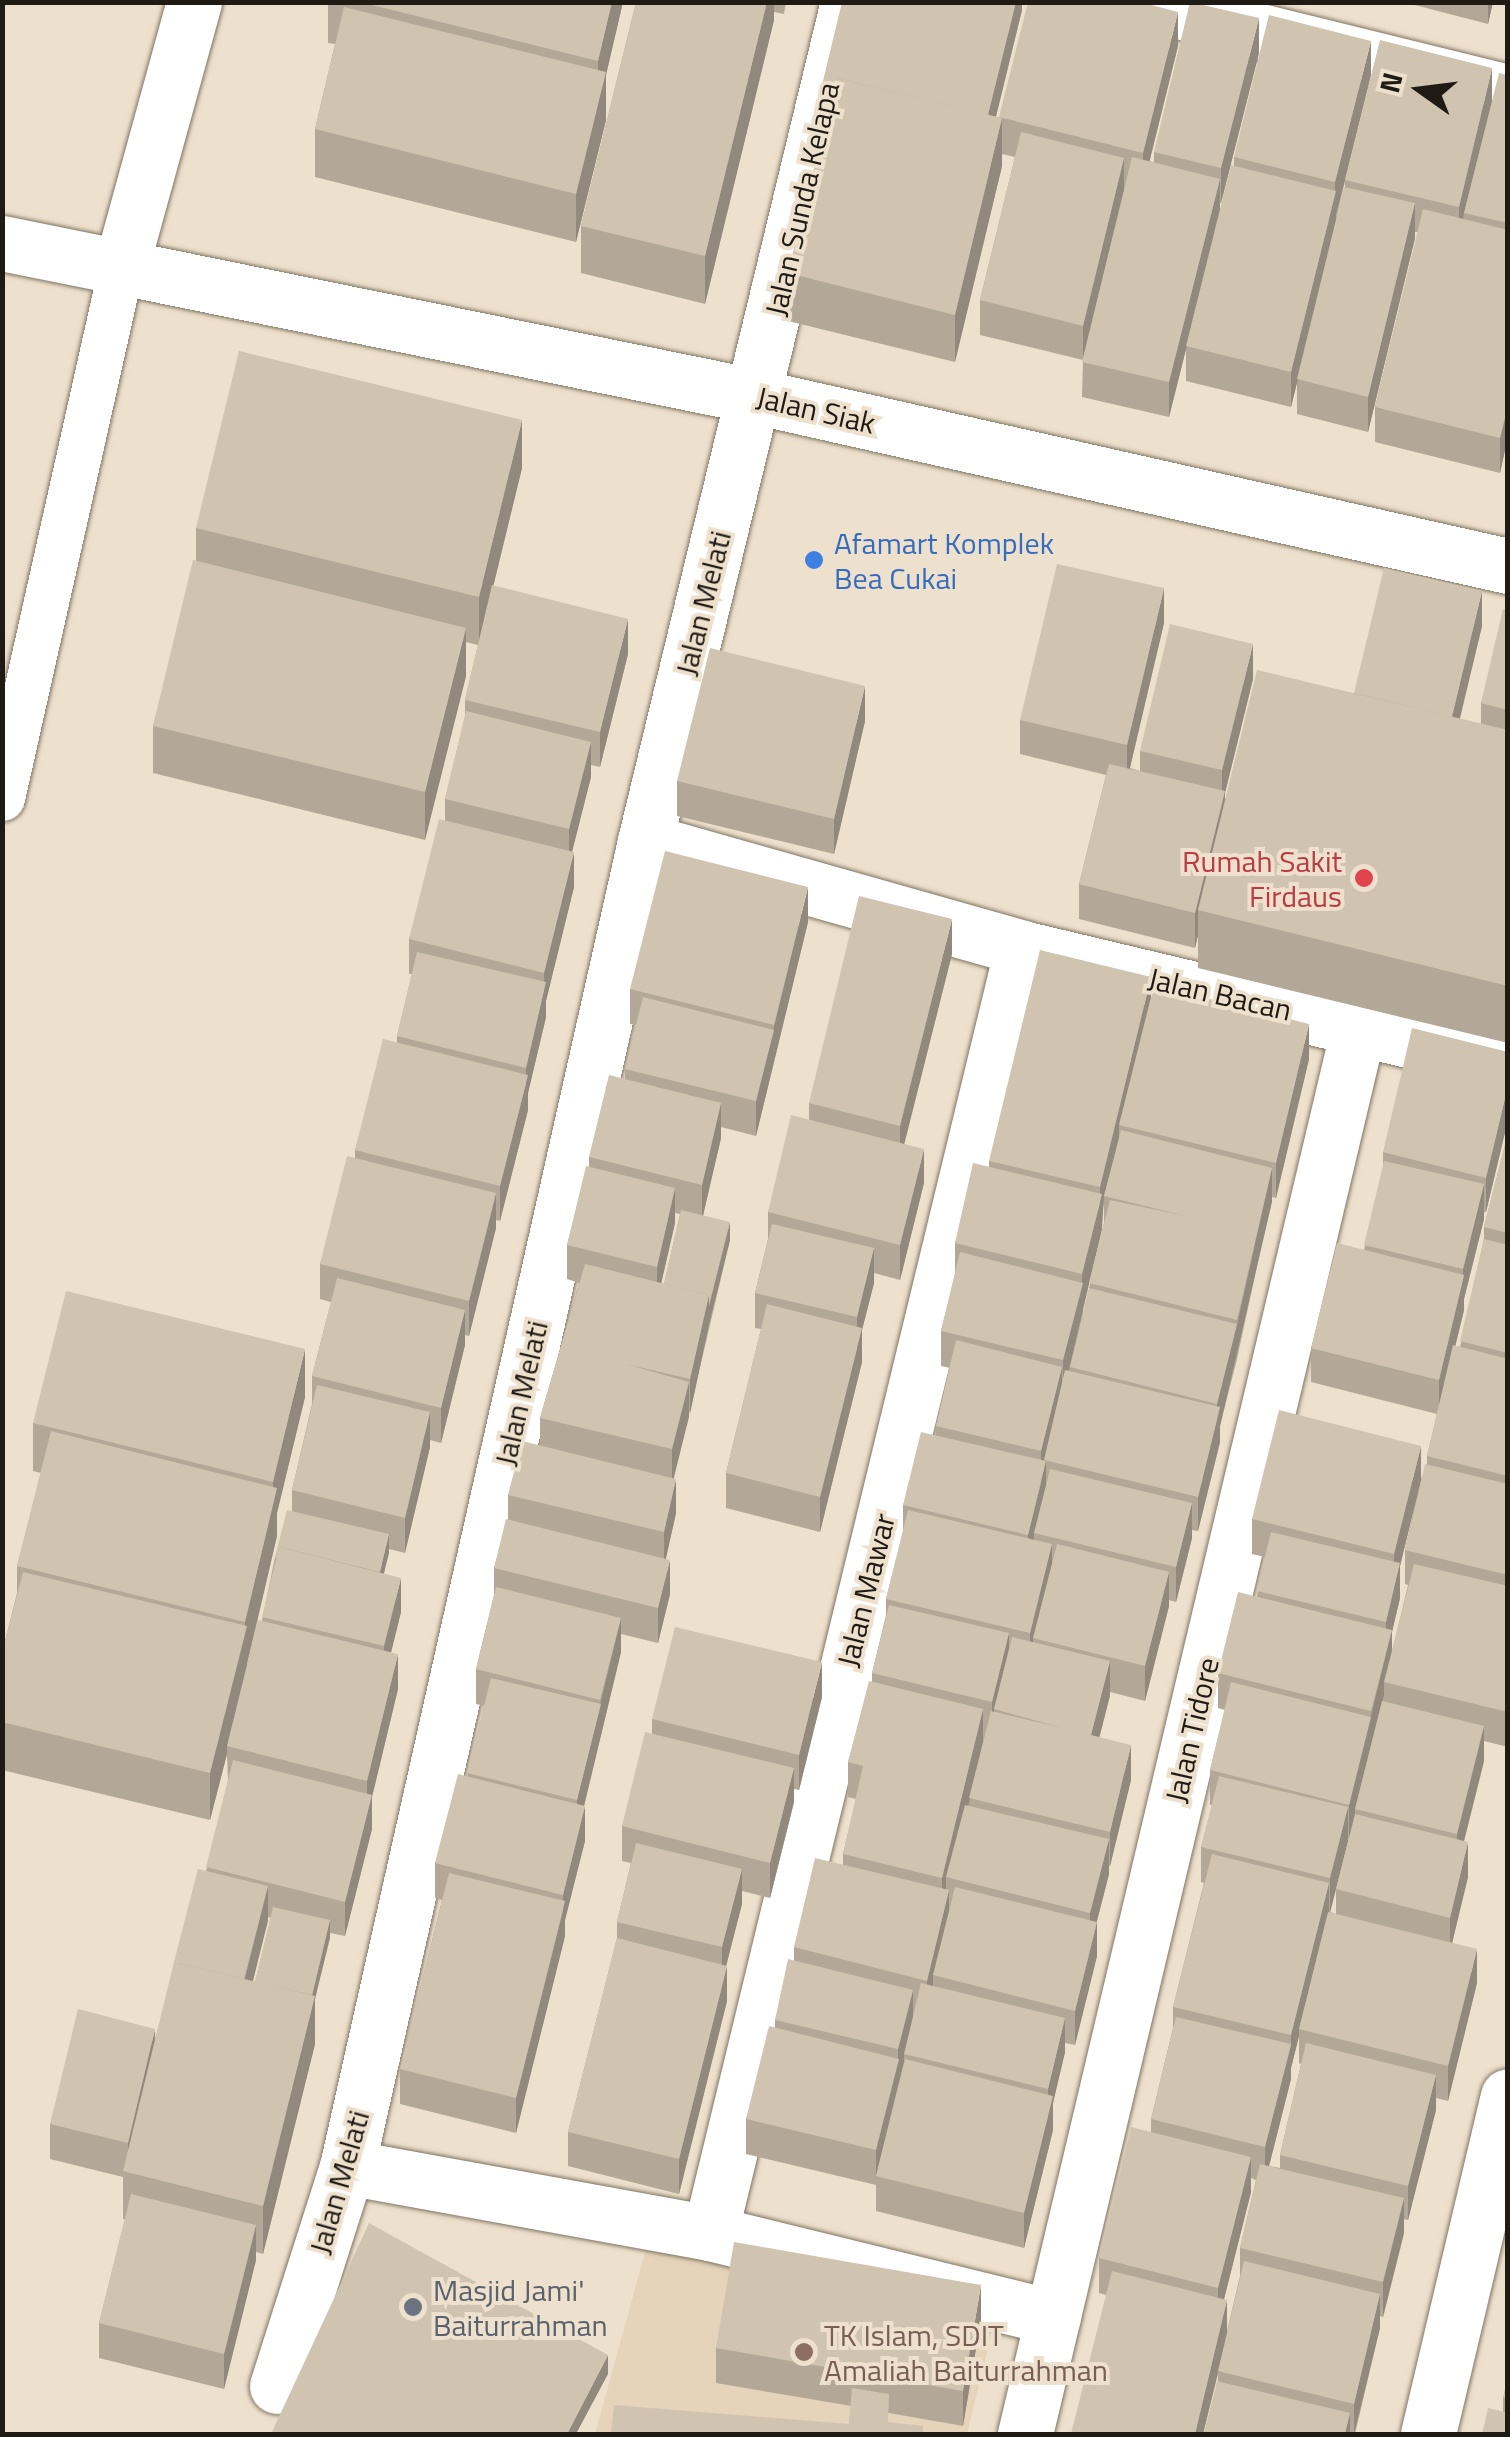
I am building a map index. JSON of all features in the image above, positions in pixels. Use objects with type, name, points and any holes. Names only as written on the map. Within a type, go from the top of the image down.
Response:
[{"type":"street","points":[[121,267],[194,2]]},
{"type":"street","name":"Jalan Sunda Kelapa","points":[[754,396],[848,2]]},
{"type":"street","points":[[1142,2],[1216,10],[1508,92]]},
{"type":"street","name":"Jalan Siak","points":[[2,243],[754,396],[1508,566]]},
{"type":"street","name":"Jalan Melati","points":[[277,2386],[347,2167],[645,841],[754,396]]},
{"type":"street","name":"Jalan Bacan","points":[[645,841],[1022,948],[1508,1064]]},
{"type":"street","name":"Jalan Mawar","points":[[710,2233],[1022,948]]},
{"type":"street","name":"Jalan Tidore","points":[[1025,2434],[1359,1026]]},
{"type":"street","points":[[1428,2434],[1508,2096]]},
{"type":"street","points":[[347,2167],[710,2233],[1054,2317]]},
{"type":"lane","points":[[2,798],[121,267]]},
{"type":"shaded area","name":"TK Islam, SDIT Amaliah Baiturrahman","points":[[649,2238],[998,2307],[967,2434],[595,2434]]},
{"type":"building","points":[[360,2],[612,2],[598,61]]},
{"type":"building","points":[[636,2],[767,2],[705,256],[581,226]]},
{"type":"building","points":[[842,2],[1016,2],[988,115],[837,78],[835,84],[823,81]]},
{"type":"building","points":[[1028,2],[1140,2],[1178,12],[1143,153],[999,117]]},
{"type":"building","points":[[1190,2],[1259,18],[1221,168],[1154,152]]},
{"type":"building","points":[[344,7],[606,72],[576,194],[315,129]]},
{"type":"building","points":[[1269,15],[1371,41],[1335,182],[1234,157]]},
{"type":"building","points":[[1380,40],[1492,68],[1459,207],[1345,180]]},
{"type":"building","points":[[1499,73],[1508,75],[1508,223],[1464,213]]},
{"type":"building","points":[[837,78],[1002,118],[955,315],[788,273]]},
{"type":"building","points":[[1021,132],[1124,158],[1083,326],[980,300]]},
{"type":"building","points":[[1132,157],[1220,179],[1169,382],[1082,362]]},
{"type":"building","points":[[1231,165],[1336,191],[1291,372],[1186,346]]},
{"type":"building","points":[[1344,187],[1415,203],[1368,397],[1297,379]]},
{"type":"building","points":[[1423,209],[1508,230],[1508,406],[1500,438],[1375,407]]},
{"type":"building","points":[[239,351],[522,420],[479,597],[196,528]]},
{"type":"building","points":[[193,560],[466,628],[425,792],[153,726]]},
{"type":"building","points":[[1057,564],[1164,588],[1127,745],[1020,720]]},
{"type":"building","points":[[1384,568],[1482,591],[1452,717],[1354,693]]},
{"type":"building","points":[[492,585],[628,619],[600,732],[465,700]]},
{"type":"building","points":[[1503,609],[1508,610],[1508,710],[1481,703]]},
{"type":"building","points":[[1170,624],[1253,644],[1222,770],[1140,751]]},
{"type":"building","points":[[710,648],[865,686],[834,819],[677,781]]},
{"type":"building","name":"Rumah Sakit Firdaus","points":[[1257,670],[1508,730],[1508,986],[1198,910]]},
{"type":"building","points":[[466,711],[591,742],[569,829],[445,799]]},
{"type":"building","points":[[1109,764],[1225,791],[1195,913],[1079,884]]},
{"type":"building","points":[[439,819],[574,852],[544,973],[409,939]]},
{"type":"building","points":[[665,851],[808,887],[774,1025],[630,989]]},
{"type":"building","points":[[859,896],[952,919],[900,1126],[809,1103]]},
{"type":"building","points":[[1040,950],[1151,977],[1100,1187],[989,1161]]},
{"type":"building","points":[[417,952],[546,982],[526,1068],[397,1036]]},
{"type":"building","points":[[1154,985],[1309,1024],[1276,1163],[1119,1125]]},
{"type":"building","points":[[643,997],[774,1030],[756,1101],[625,1069]]},
{"type":"building","points":[[1412,1028],[1508,1052],[1508,1086],[1486,1178],[1383,1152]]},
{"type":"building","points":[[383,1039],[528,1075],[500,1186],[355,1150]]},
{"type":"building","points":[[609,1075],[721,1103],[702,1185],[589,1157]]},
{"type":"building","points":[[791,1115],[924,1149],[900,1245],[768,1212]]},
{"type":"building","points":[[1121,1130],[1272,1168],[1237,1320],[1089,1283],[1110,1200],[1186,1216],[1104,1196]]},
{"type":"building","points":[[1508,1133],[1508,1233],[1484,1227]]},
{"type":"building","points":[[347,1156],[496,1193],[469,1301],[320,1264]]},
{"type":"building","points":[[1384,1161],[1484,1184],[1463,1269],[1364,1245]]},
{"type":"building","points":[[973,1163],[1102,1194],[1082,1274],[955,1243]]},
{"type":"building","points":[[586,1166],[675,1188],[657,1267],[567,1245]]},
{"type":"building","points":[[681,1210],[730,1222],[709,1306],[709,1295],[664,1284]]},
{"type":"building","points":[[772,1224],[874,1248],[857,1317],[755,1293]]},
{"type":"building","points":[[1484,1239],[1508,1245],[1508,1353],[1460,1341]]},
{"type":"building","points":[[1337,1243],[1464,1275],[1439,1380],[1311,1348]]},
{"type":"building","points":[[960,1252],[1083,1283],[1063,1360],[941,1331]]},
{"type":"building","points":[[585,1264],[709,1295],[690,1379],[626,1364],[689,1382],[672,1449],[540,1418]]},
{"type":"building","points":[[337,1278],[465,1310],[441,1408],[312,1376]]},
{"type":"building","points":[[1089,1288],[1237,1324],[1217,1404],[1070,1367]]},
{"type":"building","points":[[66,1291],[305,1349],[273,1482],[33,1423]]},
{"type":"building","points":[[767,1304],[862,1328],[820,1497],[726,1473]]},
{"type":"building","points":[[956,1340],[1062,1367],[1041,1451],[936,1426]]},
{"type":"building","points":[[1453,1345],[1508,1359],[1508,1476],[1427,1456]]},
{"type":"building","points":[[1065,1370],[1220,1407],[1198,1497],[1044,1460]]},
{"type":"building","points":[[317,1385],[430,1412],[405,1518],[292,1490]]},
{"type":"building","points":[[1279,1410],[1421,1446],[1394,1554],[1252,1519]]},
{"type":"building","points":[[51,1431],[277,1488],[245,1622],[17,1566]]},
{"type":"building","points":[[921,1432],[1046,1461],[1028,1535],[903,1505]]},
{"type":"building","points":[[522,1441],[676,1479],[664,1532],[508,1495]]},
{"type":"building","points":[[1425,1464],[1508,1484],[1508,1575],[1405,1550]]},
{"type":"building","points":[[1050,1469],[1192,1503],[1176,1567],[1034,1533]]},
{"type":"building","points":[[287,1510],[389,1534],[380,1572],[279,1547],[275,1557]]},
{"type":"building","points":[[908,1510],[1052,1544],[1030,1633],[886,1599]]},
{"type":"building","points":[[506,1519],[670,1560],[658,1608],[494,1568]]},
{"type":"building","points":[[1271,1532],[1400,1563],[1386,1622],[1257,1591]]},
{"type":"building","points":[[1057,1544],[1169,1572],[1145,1666],[1033,1638]]},
{"type":"building","points":[[279,1547],[401,1578],[384,1646],[262,1617]]},
{"type":"building","points":[[1414,1564],[1508,1586],[1508,1712],[1384,1682]]},
{"type":"building","points":[[23,1572],[247,1626],[210,1773],[2,1722],[2,1653]]},
{"type":"building","points":[[496,1587],[621,1618],[600,1700],[476,1669]]},
{"type":"building","points":[[1238,1592],[1392,1630],[1371,1711],[1218,1673]]},
{"type":"building","points":[[889,1605],[1009,1633],[992,1702],[872,1673]]},
{"type":"building","points":[[258,1620],[398,1654],[367,1781],[227,1746]]},
{"type":"building","points":[[675,1627],[822,1662],[799,1755],[652,1719]]},
{"type":"building","points":[[1012,1637],[1110,1661],[1091,1735],[1131,1745],[1110,1832],[969,1798],[991,1711],[1062,1728],[994,1709]]},
{"type":"building","points":[[491,1678],[601,1704],[577,1800],[467,1773]]},
{"type":"building","points":[[869,1681],[983,1709],[942,1878],[843,1854],[863,1766],[848,1762]]},
{"type":"building","points":[[1231,1682],[1371,1717],[1349,1805],[1210,1770]]},
{"type":"building","points":[[1382,1701],[1484,1726],[1457,1834],[1355,1809]]},
{"type":"building","points":[[645,1732],[794,1768],[770,1863],[622,1826]]},
{"type":"building","points":[[233,1760],[372,1795],[345,1902],[206,1867]]},
{"type":"building","points":[[458,1774],[585,1806],[563,1895],[435,1863]]},
{"type":"building","points":[[1219,1776],[1348,1807],[1330,1878],[1201,1847]]},
{"type":"building","points":[[965,1805],[1109,1839],[1090,1913],[946,1877]]},
{"type":"building","points":[[1355,1814],[1468,1842],[1450,1918],[1336,1889]]},
{"type":"building","points":[[636,1843],[742,1869],[722,1947],[617,1922]]},
{"type":"building","points":[[1212,1854],[1329,1883],[1291,2035],[1173,2007]]},
{"type":"building","points":[[815,1858],[949,1890],[927,1981],[794,1947]]},
{"type":"building","points":[[198,1869],[268,1886],[244,1979],[174,1962]]},
{"type":"building","points":[[449,1873],[565,1901],[516,2098],[400,2069]]},
{"type":"building","points":[[955,1887],[1097,1922],[1075,2011],[933,1975]]},
{"type":"building","points":[[273,1907],[330,1920],[312,1995],[255,1982]]},
{"type":"building","points":[[1328,1912],[1477,1949],[1448,2066],[1299,2029]]},
{"type":"building","points":[[617,1938],[727,1966],[679,2159],[568,2132]]},
{"type":"building","points":[[788,1959],[913,1990],[898,2049],[775,2020]]},
{"type":"building","points":[[174,1962],[315,1996],[263,2206],[123,2171]]},
{"type":"building","points":[[921,1983],[1065,2018],[1048,2089],[904,2054]]},
{"type":"building","points":[[78,2009],[155,2029],[128,2143],[50,2124]]},
{"type":"building","points":[[1176,2017],[1291,2044],[1265,2147],[1151,2119]]},
{"type":"building","points":[[769,2026],[899,2059],[876,2150],[746,2119]]},
{"type":"building","points":[[1306,2043],[1436,2075],[1408,2186],[1280,2155]]},
{"type":"building","points":[[905,2059],[1053,2096],[1024,2213],[876,2176]]},
{"type":"building","points":[[1131,2127],[1251,2157],[1218,2288],[1099,2258]]},
{"type":"building","points":[[1260,2164],[1404,2198],[1383,2282],[1240,2248]]},
{"type":"building","points":[[131,2194],[256,2225],[224,2354],[99,2323]]},
{"type":"building","name":"Masjid Jami' Baiturrahman","points":[[369,2223],[608,2355],[567,2434],[271,2434]]},
{"type":"building","points":[[734,2242],[981,2285],[963,2391],[716,2348]]},
{"type":"building","points":[[1244,2261],[1380,2294],[1354,2404],[1218,2371]]},
{"type":"building","points":[[1112,2271],[1227,2300],[1195,2434],[1071,2434]]},
{"type":"building","points":[[1217,2381],[1350,2413],[1345,2434],[1204,2434]]},
{"type":"building","points":[[852,2388],[889,2394],[888,2422],[923,2426],[923,2434],[611,2434],[614,2405],[849,2424]]},
{"type":"building","points":[[1488,2408],[1508,2413],[1508,2434],[1482,2434]]},
{"type":"place","name":"Afamart Komplek Bea Cukai","points":[[814,560]]},
{"type":"place","name":"Rumah Sakit Firdaus","points":[[1364,878]]},
{"type":"place","name":"Masjid Jami' Baiturrahman","points":[[413,2307]]},
{"type":"place","name":"TK Islam, SDIT Amaliah Baiturrahman","points":[[804,2352]]}]
